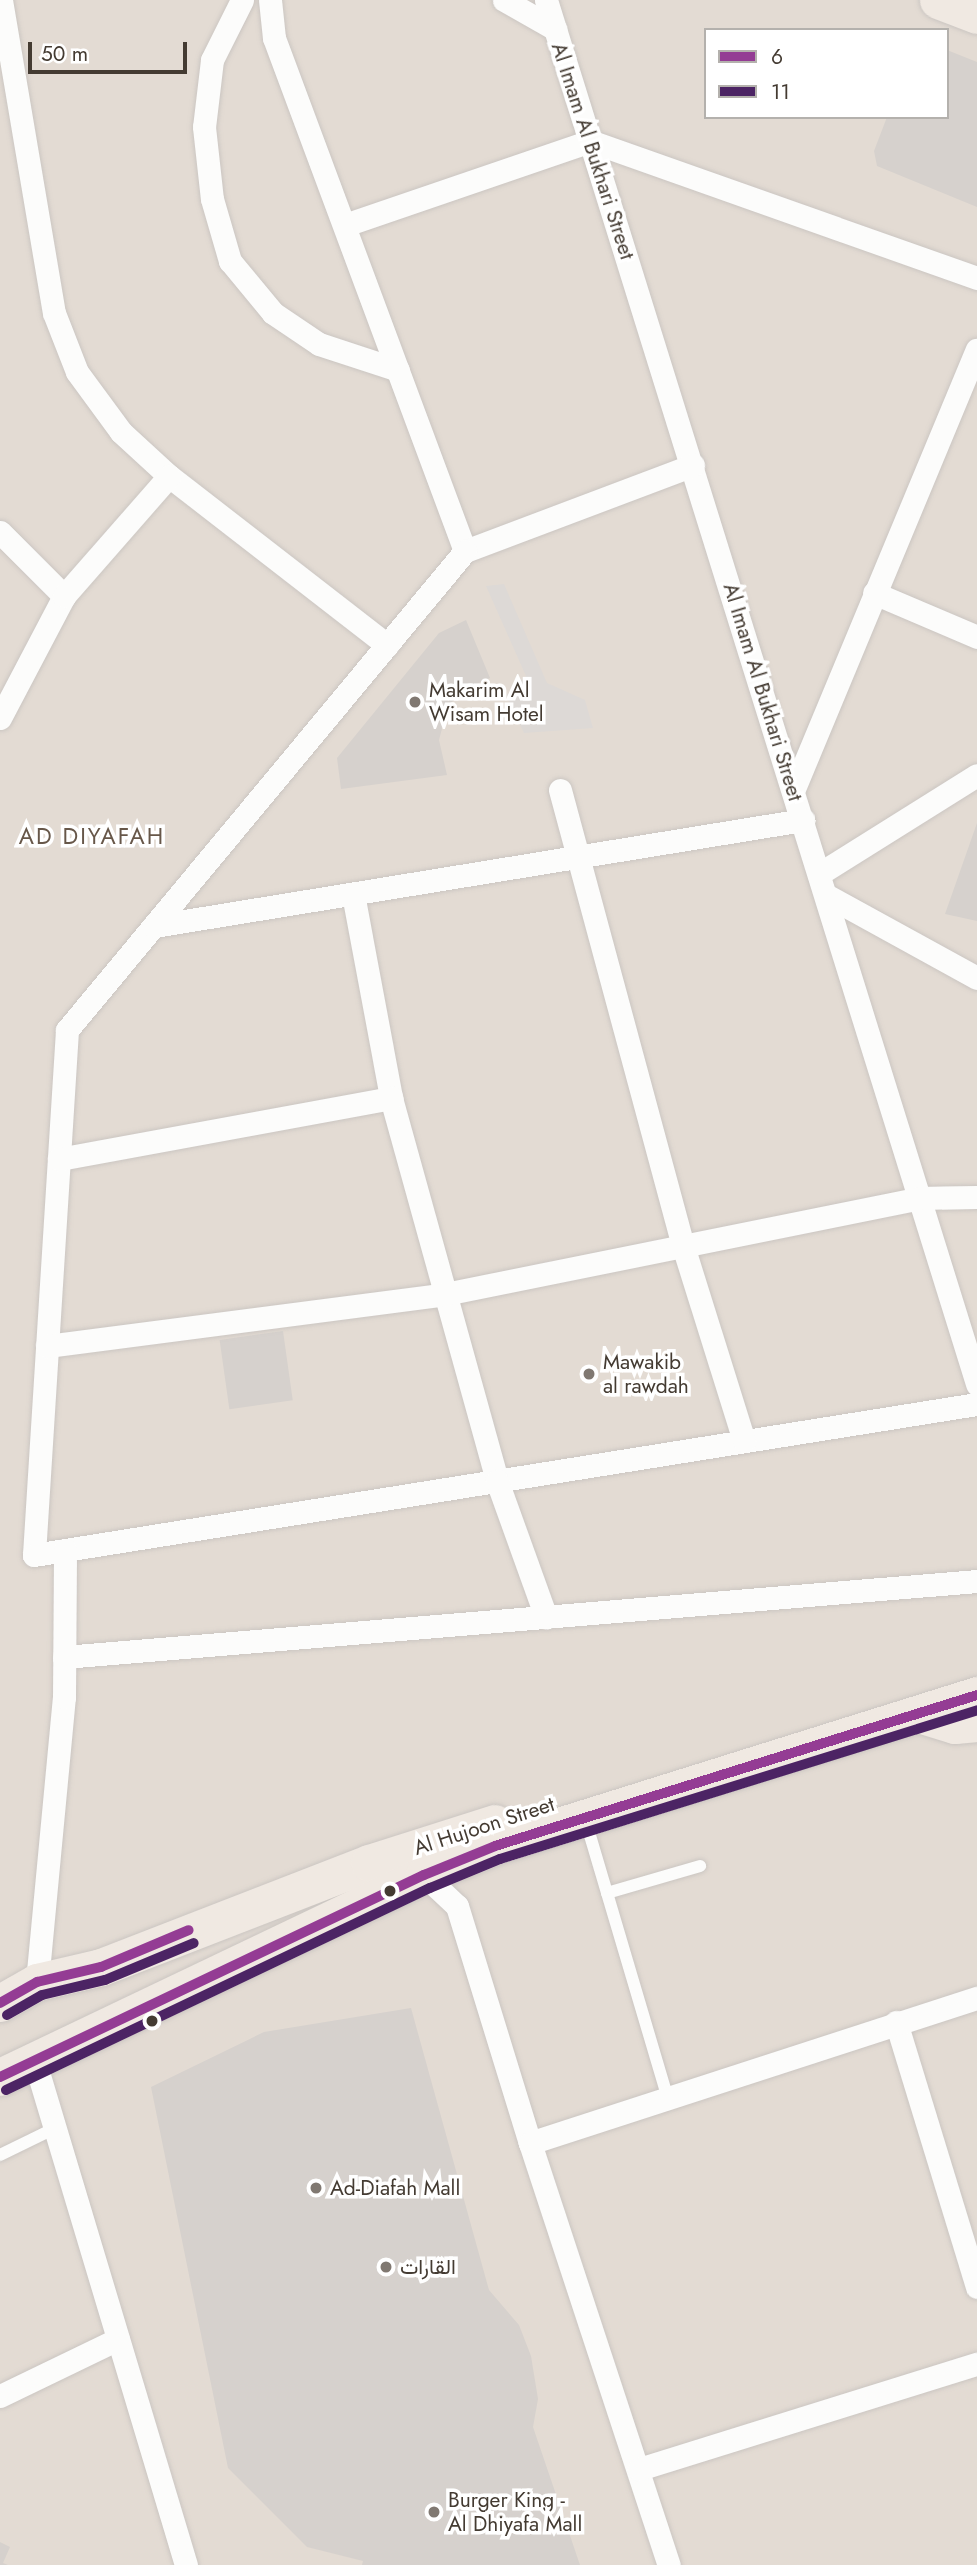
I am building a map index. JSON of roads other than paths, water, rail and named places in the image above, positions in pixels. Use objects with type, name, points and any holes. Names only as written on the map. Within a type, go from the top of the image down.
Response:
[{"type":"main road","points":[[938,0],[977,15]]},
{"type":"main road","name":"Al Hujoon Street","points":[[0,2003],[37,1982],[101,1967],[369,1863],[977,1671]]},
{"type":"main road","name":"Al Hujoon Street","points":[[0,2077],[424,1875],[495,1846],[977,1695]]},
{"type":"main road","points":[[921,1714],[955,1725],[977,1723]]},
{"type":"main road","points":[[0,2023],[77,1986],[101,1967]]},
{"type":"street","points":[[1,0],[54,313],[77,372],[121,432],[169,476],[387,645]]},
{"type":"street","points":[[242,0],[212,60],[204,127],[212,199],[230,261],[273,313],[319,344],[398,370]]},
{"type":"street","points":[[270,0],[274,38],[465,551]]},
{"type":"street","points":[[504,0],[555,29]]},
{"type":"street","name":"Al Imam Al Bukhari Street","points":[[546,0],[977,1384]]},
{"type":"street","points":[[345,225],[590,141],[977,278]]},
{"type":"street","points":[[793,791],[977,349]]},
{"type":"street","points":[[693,465],[465,551],[67,1030],[34,1555],[977,1404]]},
{"type":"street","points":[[0,718],[65,596],[169,476]]},
{"type":"street","points":[[0,532],[65,596]]},
{"type":"street","points":[[874,593],[977,637]]},
{"type":"street","points":[[977,775],[822,885],[977,978]]},
{"type":"street","points":[[559,790],[684,1246],[744,1441]]},
{"type":"street","points":[[154,926],[803,820]]},
{"type":"street","points":[[353,894],[391,1098],[497,1480],[546,1617]]},
{"type":"street","points":[[59,1159],[391,1098]]},
{"type":"street","points":[[47,1346],[445,1294],[919,1198],[977,1197]]},
{"type":"street","points":[[37,1982],[64,1657],[65,1550]]},
{"type":"street","points":[[64,1657],[977,1581]]},
{"type":"street","points":[[424,1875],[457,1906],[530,2143],[669,2565]]},
{"type":"street","points":[[530,2143],[896,2022],[977,1998]]},
{"type":"street","points":[[896,2022],[977,2287]]},
{"type":"street","points":[[35,2062],[186,2565]]},
{"type":"street","points":[[0,2396],[118,2339]]},
{"type":"street","points":[[639,2469],[977,2364]]},
{"type":"lane","points":[[585,1818],[668,2098]]},
{"type":"lane","points":[[607,1893],[700,1866]]},
{"type":"lane","points":[[0,2155],[55,2128]]},
{"type":"place","name":"Makarim Al Wisam Hotel","points":[[415,702]]},
{"type":"place","name":"Mawakib al rawdah","points":[[589,1374]]},
{"type":"place","name":"Ad-Diafah Mall","points":[[316,2188]]},
{"type":"place","name":"القارات","points":[[386,2267]]},
{"type":"place","name":"Burger King - Al Dhiyafa Mall","points":[[434,2512]]},
{"type":"district","name":"AD DIYAFAH","points":[[92,836]]}]
